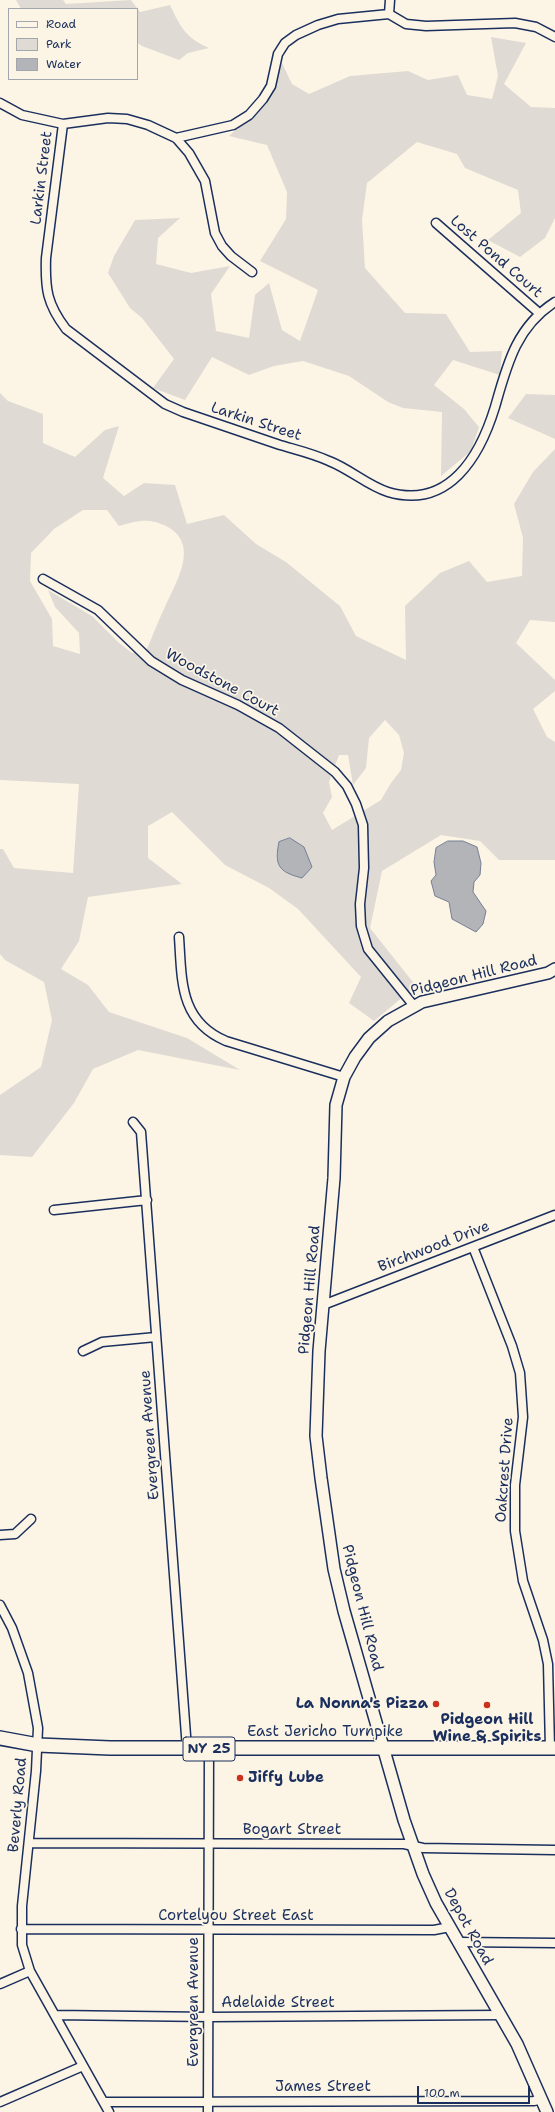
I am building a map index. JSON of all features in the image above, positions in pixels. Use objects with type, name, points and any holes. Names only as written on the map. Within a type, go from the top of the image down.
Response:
[{"type":"main road","name":"East Jericho Turnpike","points":[[0,1738],[38,1744],[110,1748],[552,1748]]},
{"type":"street","points":[[389,14],[390,0]]},
{"type":"street","points":[[176,138],[233,125],[249,115],[263,99],[270,86],[278,54],[285,42],[318,25],[338,19],[389,14],[406,24],[426,26],[515,23],[536,27],[555,37]]},
{"type":"street","points":[[0,103],[22,115],[63,124],[108,118],[127,119],[148,125],[176,138],[189,153],[205,181],[215,232],[222,246],[231,256],[252,272]]},
{"type":"street","name":"Larkin Street","points":[[63,124],[46,258],[47,298],[55,315],[66,329],[150,395],[165,404],[182,412],[329,461],[387,492],[406,496],[423,495],[439,490],[466,468],[487,433],[505,372],[514,350],[527,328],[539,313],[555,302]]},
{"type":"street","name":"Lost Pond Court","points":[[436,223],[539,313]]},
{"type":"street","name":"Woodstone Court","points":[[43,578],[98,610],[151,661],[182,680],[238,705],[279,728],[335,772],[347,786],[356,804],[363,825],[364,868],[360,904],[362,930],[368,949],[414,1006]]},
{"type":"street","points":[[179,937],[184,995],[195,1017],[210,1034],[226,1041],[344,1077]]},
{"type":"street","name":"Pidgeon Hill Road","points":[[383,1747],[344,1611],[327,1527],[316,1436],[319,1351],[334,1178],[336,1105],[344,1077],[355,1057],[369,1038],[388,1021],[422,1002],[548,973],[555,969]]},
{"type":"street","name":"Evergreen Avenue","points":[[133,1122],[141,1132],[147,1200],[187,1749]]},
{"type":"street","points":[[54,1210],[147,1200]]},
{"type":"street","name":"Birchwood Drive","points":[[323,1305],[555,1215]]},
{"type":"street","name":"Oakcrest Drive","points":[[473,1247],[512,1346],[520,1373],[523,1417],[515,1485],[515,1531],[523,1581],[552,1663],[552,1748]]},
{"type":"street","points":[[83,1352],[102,1342],[156,1337]]},
{"type":"street","points":[[0,1535],[15,1534],[31,1519]]},
{"type":"street","name":"Beverly Road","points":[[0,1605],[12,1628],[29,1678],[36,1713],[38,1744],[21,1930],[22,1945],[30,1971],[109,2112]]},
{"type":"street","name":"Depot Road","points":[[383,1747],[413,1846],[436,1903],[501,2015],[527,2065],[547,2112]]},
{"type":"street","name":"Evergreen Avenue","points":[[208,2112],[210,2017],[208,1930],[210,1844],[209,1749]]},
{"type":"street","name":"Bogart Street","points":[[29,1843],[404,1844],[424,1848],[555,1850]]},
{"type":"street","name":"Cortelyou Street East","points":[[21,1930],[434,1930],[450,1927]]},
{"type":"street","points":[[458,1942],[555,1943]]},
{"type":"street","points":[[0,1984],[30,1971]]},
{"type":"street","name":"Adelaide Street","points":[[55,2015],[210,2017],[501,2015]]},
{"type":"street","points":[[0,2102],[83,2066]]},
{"type":"street","name":"James Street","points":[[104,2102],[208,2100],[534,2101],[542,2099]]},
{"type":"green space","points":[[16,0],[63,0],[66,4],[131,0],[137,8],[20,8]]},
{"type":"green space","points":[[170,5],[181,26],[189,36],[209,48],[188,53],[179,60],[138,44],[138,9],[140,12]]},
{"type":"green space","points":[[491,37],[526,43],[504,84],[531,107],[555,108],[555,218],[545,238],[520,257],[488,240],[521,213],[518,190],[465,168],[457,154],[417,142],[367,183],[362,220],[365,268],[405,313],[446,314],[470,352],[502,351],[500,375],[453,360],[434,385],[464,409],[479,427],[471,451],[441,476],[442,412],[403,408],[388,402],[349,376],[303,361],[274,366],[249,375],[212,357],[185,400],[153,388],[174,359],[142,318],[130,308],[108,273],[114,256],[135,220],[180,218],[158,238],[156,264],[191,273],[230,266],[211,294],[216,331],[249,338],[255,295],[269,283],[282,330],[300,341],[318,290],[260,261],[286,219],[287,192],[267,145],[229,136],[271,96],[282,63],[292,84],[309,94],[350,76],[408,71],[428,80],[458,75],[467,95],[492,99],[498,76]]},
{"type":"green space","points":[[0,393],[8,401],[43,414],[43,443],[75,457],[105,430],[119,426],[103,478],[124,496],[144,483],[175,485],[187,524],[224,515],[256,544],[286,562],[340,606],[356,636],[406,660],[405,606],[440,573],[469,561],[487,582],[522,576],[523,538],[514,504],[533,472],[555,449],[555,622],[530,620],[516,643],[555,680],[555,691],[533,709],[547,737],[555,742],[555,860],[499,860],[480,841],[441,835],[382,871],[370,928],[416,986],[374,1021],[349,1003],[361,977],[298,909],[269,888],[225,865],[172,812],[148,826],[148,858],[182,884],[88,897],[79,941],[61,969],[88,985],[109,1012],[187,1038],[240,1070],[138,1050],[93,1069],[74,1103],[32,1157],[0,1155],[0,1095],[41,1067],[52,1020],[44,982],[5,960],[0,954],[0,849],[3,849],[14,868],[73,873],[79,784],[0,780]],"holes":[[[83,510],[107,510],[119,526],[142,521],[160,523],[176,534],[182,543],[184,553],[183,564],[175,586],[147,649],[132,653],[118,642],[92,616],[48,590],[55,607],[79,633],[80,654],[53,646],[52,619],[30,581],[31,553],[54,529]],[[385,720],[399,735],[404,753],[401,770],[381,800],[332,830],[323,813],[332,797],[329,782],[339,755],[348,755],[353,785],[366,768],[369,738]]]},
{"type":"green space","points":[[526,394],[555,395],[555,439],[508,418]]},
{"type":"water","points":[[290,838],[304,847],[312,867],[302,878],[294,876],[283,870],[278,862],[277,857],[279,842]]},
{"type":"water","points":[[448,841],[463,841],[477,847],[481,863],[480,875],[474,882],[473,892],[486,911],[483,924],[476,932],[452,919],[449,902],[435,896],[431,881],[436,875],[434,862],[436,848]]},
{"type":"place","name":"La Nonna's Pizza","points":[[436,1704]]},
{"type":"place","name":"Pidgeon Hill Wine & Spirits","points":[[487,1705]]},
{"type":"place","name":"Jiffy Lube","points":[[240,1778]]}]
